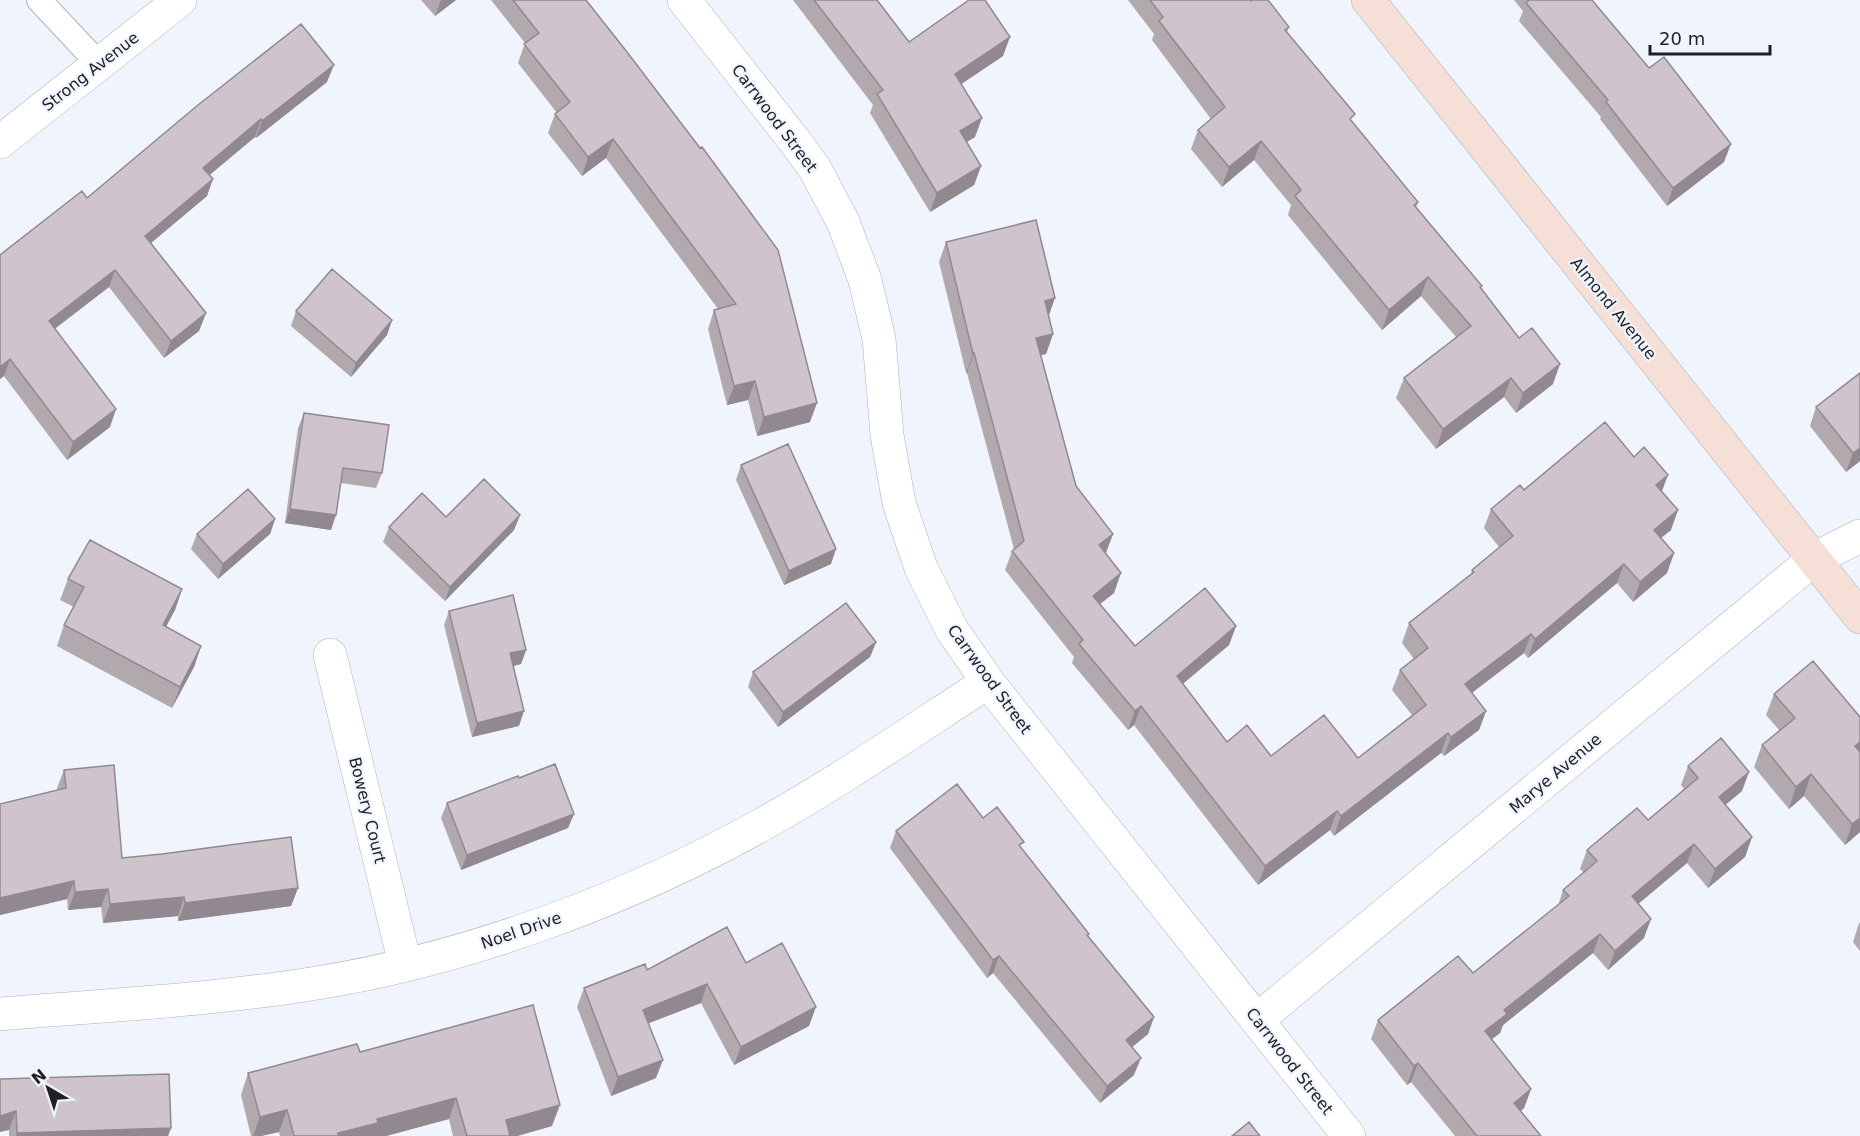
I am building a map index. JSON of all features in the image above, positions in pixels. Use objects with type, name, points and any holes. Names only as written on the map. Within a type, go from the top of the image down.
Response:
[{"type":"street","name":"Strong Avenue","points":[[0,142],[180,0]]},
{"type":"street","name":"Carrwood Street","points":[[684,0],[815,169],[843,222],[866,280],[879,339],[887,435],[899,503],[921,568],[952,630],[988,682],[1349,1136]]},
{"type":"street","name":"Almond Avenue","points":[[1368,0],[1860,617]]},
{"type":"street","name":"Marye Avenue","points":[[1257,1020],[1814,559],[1860,536]]},
{"type":"street","name":"Bowery Court","points":[[330,655],[405,964]]},
{"type":"street","name":"Noel Drive","points":[[0,1014],[228,996],[325,982],[492,941],[585,908],[675,870],[763,824],[837,780],[988,682]]},
{"type":"lane","points":[[39,0],[99,64]]},
{"type":"building","points":[[513,0],[586,0],[700,148],[702,147],[778,250],[817,403],[764,417],[755,381],[734,386],[714,310],[736,304],[613,139],[588,157],[555,114],[570,102],[524,44],[539,33]]},
{"type":"building","points":[[814,0],[877,0],[909,42],[969,0],[985,0],[1010,37],[955,74],[982,118],[960,131],[981,166],[937,193],[877,94],[883,90]]},
{"type":"building","points":[[1150,0],[1268,0],[1289,27],[1285,30],[1355,114],[1350,119],[1418,202],[1414,205],[1482,286],[1480,287],[1519,338],[1532,328],[1560,364],[1523,393],[1511,378],[1443,429],[1404,378],[1471,326],[1428,277],[1389,310],[1295,196],[1301,190],[1261,141],[1229,167],[1198,130],[1225,107],[1159,21],[1163,17]]},
{"type":"building","points":[[1529,0],[1592,0],[1649,68],[1664,57],[1731,144],[1673,188],[1606,102],[1608,100],[1526,3]]},
{"type":"building","points":[[301,24],[334,65],[262,121],[261,119],[203,168],[213,179],[145,236],[206,313],[171,341],[115,270],[49,321],[116,409],[73,442],[10,359],[0,367],[0,255],[82,191],[87,198],[198,105]]},
{"type":"building","points":[[1036,220],[1055,298],[1045,301],[1053,334],[1036,338],[1076,486],[1113,534],[1099,545],[1121,573],[1093,596],[1135,646],[1205,588],[1236,626],[1177,676],[1227,742],[1247,725],[1271,756],[1324,715],[1358,758],[1426,705],[1400,670],[1428,648],[1409,623],[1474,572],[1472,570],[1513,536],[1491,509],[1520,485],[1524,490],[1605,422],[1634,457],[1644,447],[1668,475],[1656,485],[1678,510],[1654,530],[1674,553],[1640,582],[1624,564],[1535,639],[1531,634],[1465,684],[1486,711],[1451,737],[1448,733],[1341,816],[1337,811],[1265,866],[1141,706],[1135,711],[1079,644],[1083,640],[1012,551],[1024,541],[973,354],[946,242]]},
{"type":"building","points":[[332,269],[392,320],[356,363],[296,311]]},
{"type":"building","points":[[1860,373],[1860,448],[1853,453],[1816,407]]},
{"type":"building","points":[[304,413],[389,425],[382,473],[343,468],[336,515],[290,509]]},
{"type":"building","points":[[788,444],[836,549],[789,571],[741,465]]},
{"type":"building","points":[[484,479],[520,515],[450,587],[389,527],[422,493],[446,517]]},
{"type":"building","points":[[248,489],[275,519],[223,564],[197,534]]},
{"type":"building","points":[[90,540],[182,589],[163,625],[201,646],[180,687],[64,625],[84,587],[68,579]]},
{"type":"building","points":[[513,595],[526,650],[510,653],[524,711],[477,723],[449,611]]},
{"type":"building","points":[[846,603],[876,642],[783,712],[753,672]]},
{"type":"building","points":[[1813,661],[1860,717],[1860,742],[1855,746],[1860,752],[1860,818],[1852,824],[1811,774],[1796,787],[1762,745],[1795,718],[1774,694]]},
{"type":"building","points":[[1721,738],[1749,772],[1719,797],[1752,837],[1715,869],[1694,844],[1632,896],[1651,919],[1615,951],[1600,934],[1504,1010],[1507,1014],[1485,1031],[1531,1089],[1514,1103],[1541,1136],[1477,1136],[1418,1063],[1414,1066],[1378,1020],[1458,956],[1473,973],[1569,896],[1563,890],[1597,861],[1587,850],[1637,808],[1648,820],[1698,778],[1688,766]]},
{"type":"building","points":[[555,764],[574,814],[467,855],[447,803]]},
{"type":"building","points":[[114,765],[122,858],[291,837],[298,888],[185,903],[184,897],[110,904],[108,889],[75,892],[74,881],[0,898],[0,804],[66,788],[64,770]]},
{"type":"building","points":[[957,784],[983,818],[997,807],[1024,842],[1019,845],[1089,934],[1087,935],[1154,1017],[1126,1040],[1141,1058],[1107,1086],[999,956],[993,960],[896,831]]},
{"type":"building","points":[[727,927],[746,963],[782,943],[816,1007],[741,1047],[707,984],[643,1010],[663,1060],[618,1077],[584,988],[645,964],[647,970]]},
{"type":"building","points":[[533,1005],[560,1105],[506,1120],[510,1136],[467,1136],[456,1098],[377,1119],[378,1123],[338,1133],[338,1136],[294,1136],[287,1110],[260,1117],[248,1073],[357,1044],[360,1052]]},
{"type":"building","points":[[169,1074],[171,1128],[17,1133],[16,1111],[0,1116],[0,1079]]},
{"type":"building","points":[[1249,1122],[1260,1136],[1232,1136]]}]
